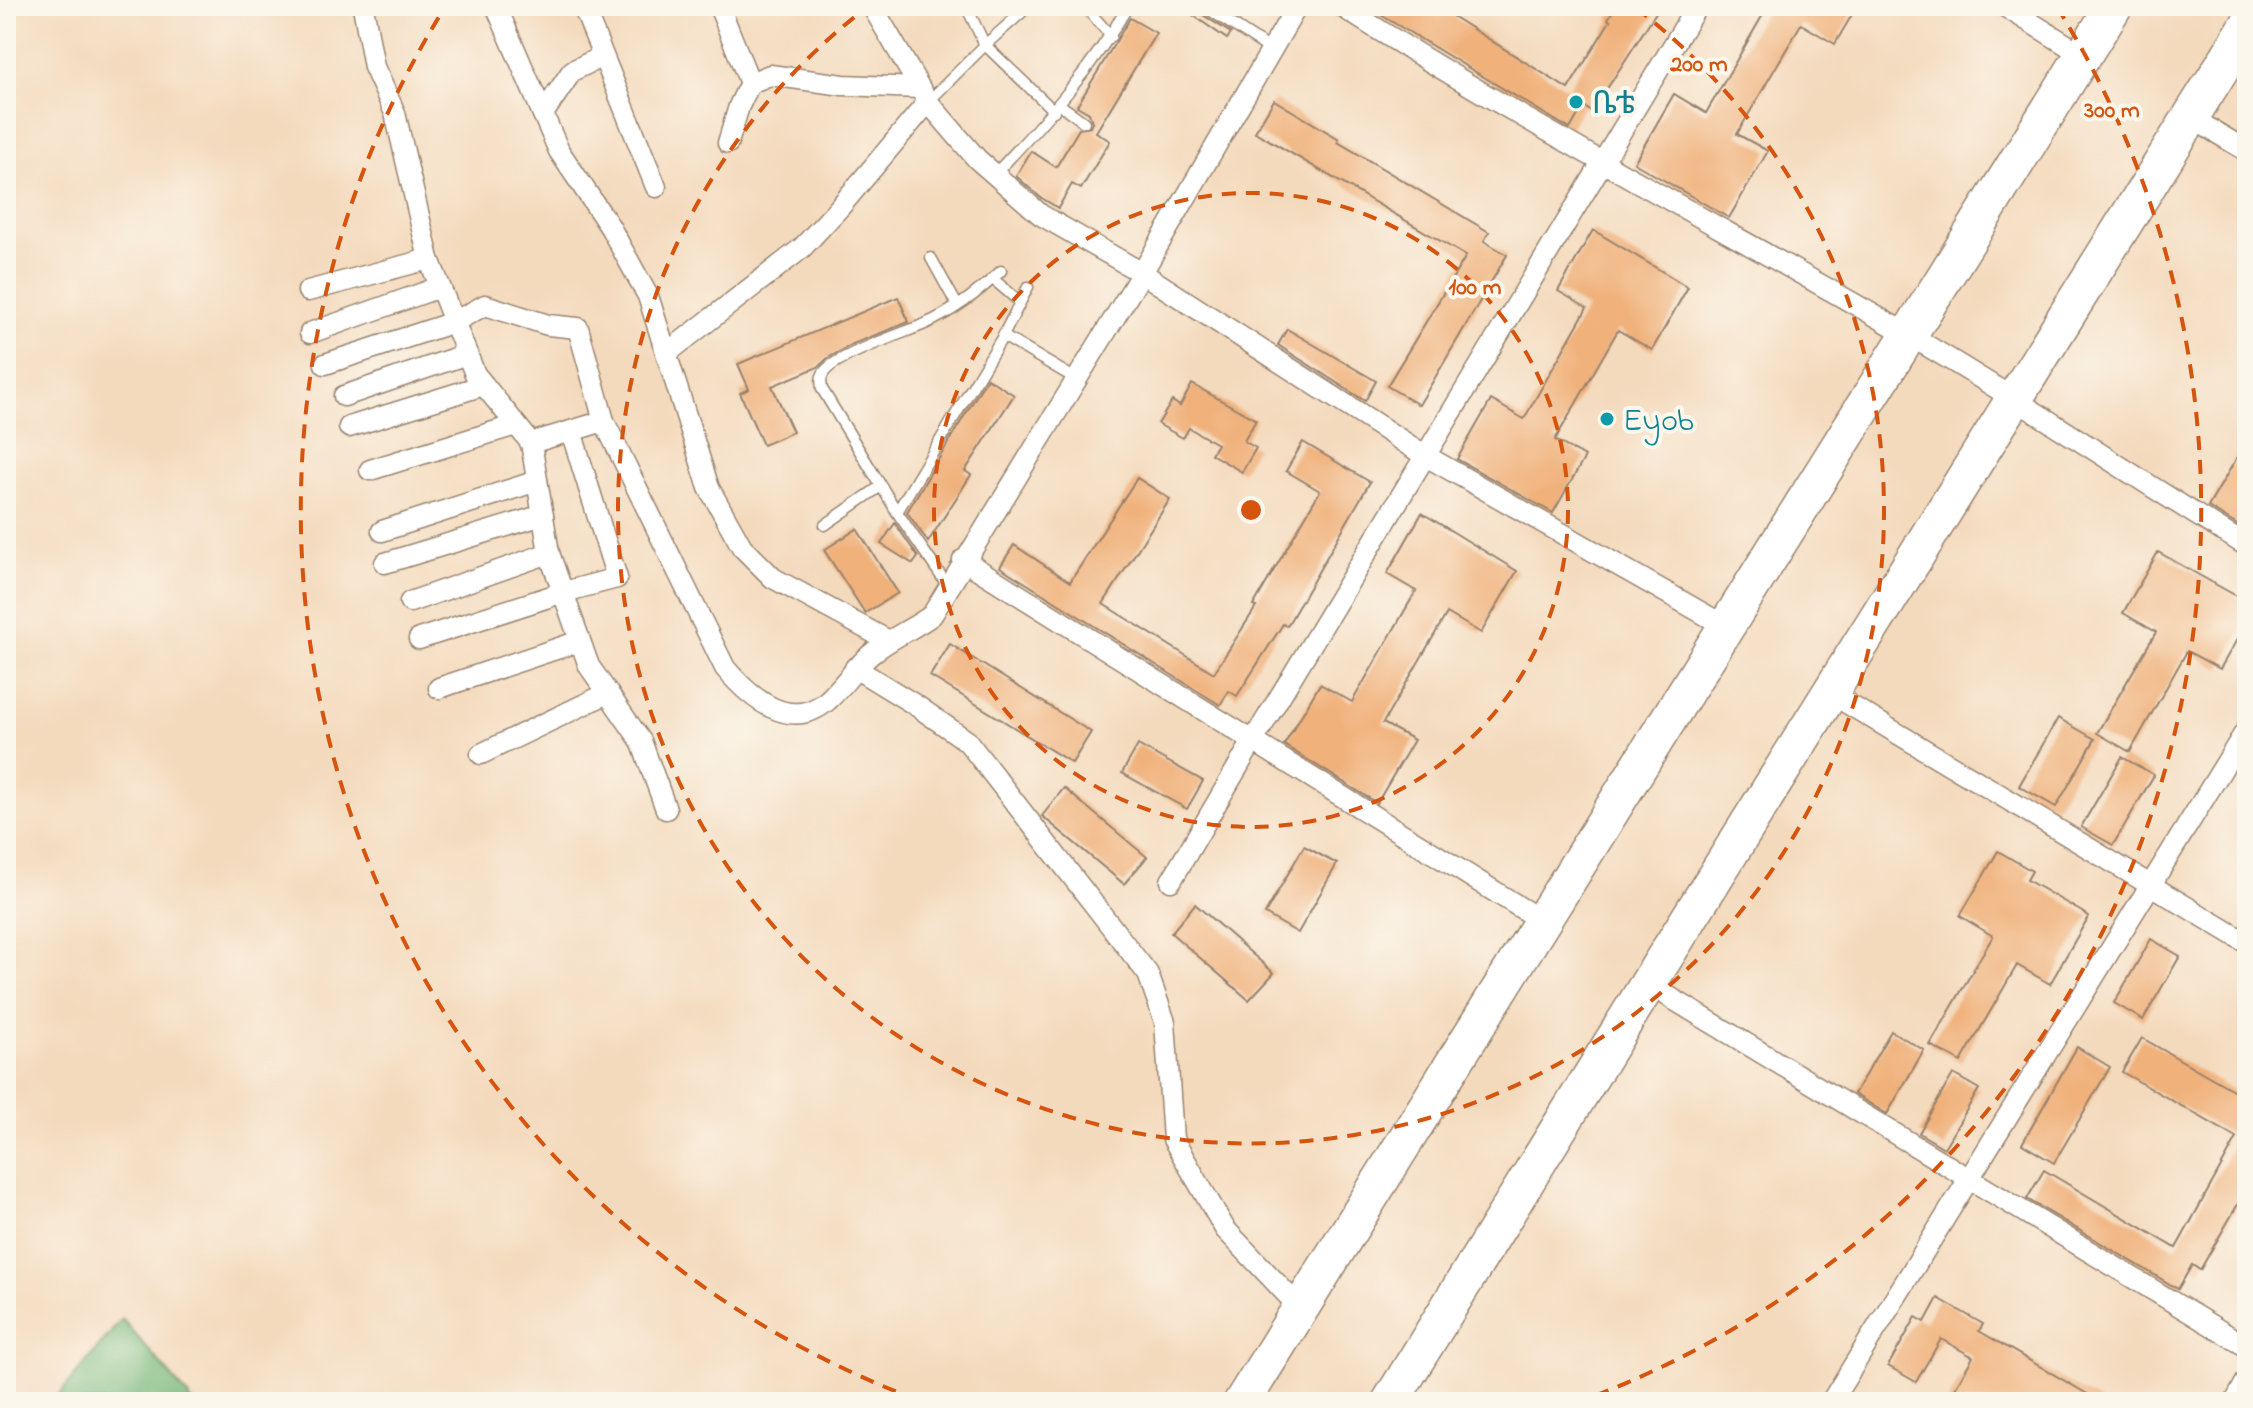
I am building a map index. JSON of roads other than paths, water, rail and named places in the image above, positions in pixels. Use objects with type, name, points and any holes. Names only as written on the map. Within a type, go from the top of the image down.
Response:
[{"type":"highway","points":[[1242,1402],[2114,6]]},
{"type":"highway","points":[[1390,1402],[2247,27]]},
{"type":"street","points":[[363,6],[374,67],[395,113],[429,259],[475,374],[531,443],[549,553],[589,666],[641,741],[666,809]]},
{"type":"street","points":[[496,6],[559,151],[610,227],[648,296],[709,488],[742,547],[773,578],[887,640]]},
{"type":"street","points":[[583,6],[656,187]]},
{"type":"street","points":[[719,6],[750,83]]},
{"type":"street","points":[[872,6],[924,95],[977,159],[1041,215],[1142,273],[1424,455],[1725,626]]},
{"type":"street","points":[[325,364],[454,322],[485,305],[548,325],[578,328],[604,421],[725,668],[737,682],[770,706],[788,714],[808,713],[833,695],[855,668],[887,640],[932,615],[1142,273],[1297,6]]},
{"type":"street","points":[[1341,6],[1470,87],[1908,334],[2247,546]]},
{"type":"street","points":[[1171,881],[1424,455],[1697,6]]},
{"type":"street","points":[[2004,6],[2083,55]]},
{"type":"street","points":[[543,114],[572,71],[603,56]]},
{"type":"street","points":[[728,143],[739,106],[750,83],[770,75],[924,95]]},
{"type":"street","points":[[667,353],[802,248],[924,95]]},
{"type":"street","points":[[2190,117],[2247,151]]},
{"type":"street","points":[[308,291],[429,259]]},
{"type":"street","points":[[310,333],[440,287]]},
{"type":"street","points":[[344,396],[467,354]]},
{"type":"street","points":[[349,427],[484,385]]},
{"type":"street","points":[[531,443],[604,421]]},
{"type":"street","points":[[370,470],[516,425]]},
{"type":"street","points":[[419,639],[617,578],[571,431]]},
{"type":"street","points":[[382,531],[537,481]]},
{"type":"street","points":[[385,563],[543,515]]},
{"type":"street","points":[[410,602],[549,553]]},
{"type":"street","points":[[963,560],[1542,921]]},
{"type":"street","points":[[439,688],[580,641]]},
{"type":"street","points":[[855,668],[967,741],[1148,974],[1165,1022],[1173,1139],[1225,1229],[1299,1307]]},
{"type":"street","points":[[481,754],[608,693]]},
{"type":"street","points":[[1830,693],[2247,943]]},
{"type":"street","points":[[1831,1402],[2247,729]]},
{"type":"street","points":[[1648,984],[2247,1347]]},
{"type":"street","points":[[2235,1402],[2247,1380]]},
{"type":"lane","points":[[966,6],[985,45],[1056,108],[1084,122]]},
{"type":"lane","points":[[924,95],[1029,6]]},
{"type":"lane","points":[[1084,6],[1111,36]]},
{"type":"lane","points":[[994,175],[1056,108],[1111,36],[1128,6]]},
{"type":"lane","points":[[1204,6],[1271,50]]},
{"type":"lane","points":[[931,258],[957,305]]},
{"type":"lane","points":[[948,586],[881,486],[822,389],[821,379],[826,369],[886,338],[927,323],[997,275],[1020,302]]},
{"type":"lane","points":[[897,512],[1003,336],[1028,287]]},
{"type":"lane","points":[[1003,336],[1076,379]]},
{"type":"lane","points":[[825,525],[881,486]]},
{"type":"place","name":"ቤቴ","points":[[1576,102]]},
{"type":"place","name":"Eyob","points":[[1607,419]]}]
